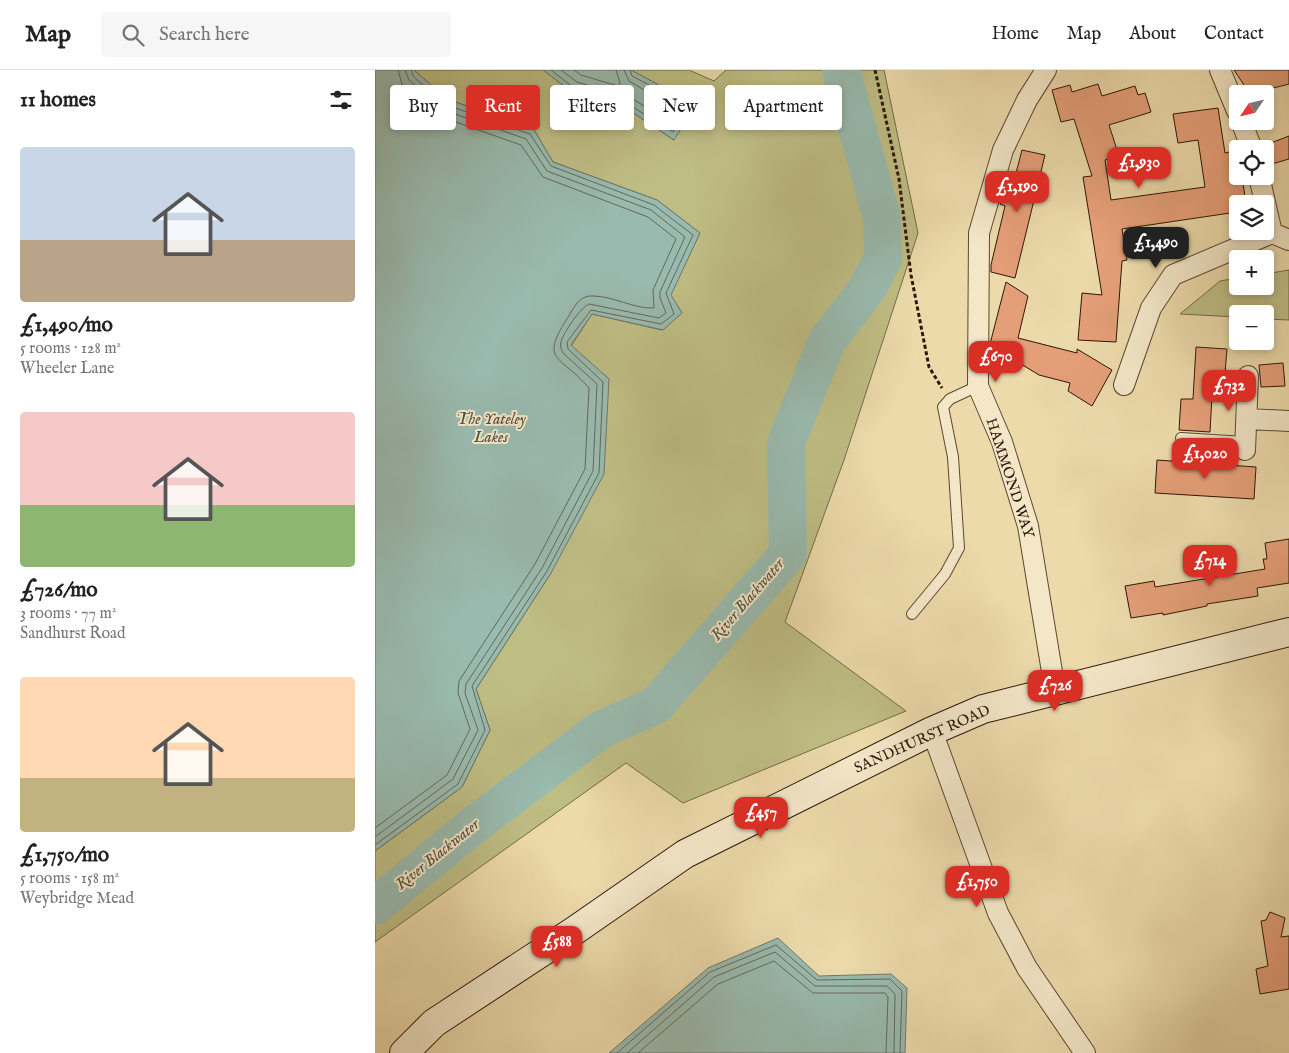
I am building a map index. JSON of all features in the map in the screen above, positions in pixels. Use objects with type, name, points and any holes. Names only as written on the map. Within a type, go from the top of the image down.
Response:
[{"type":"street","name":"HAMMOND WAY","points":[[1046,70],[1027,100],[1003,150],[979,232],[978,386],[1002,442],[1027,526],[1055,690]]},
{"type":"street","points":[[1220,70],[1229,92]]},
{"type":"street","points":[[1124,385],[1151,308],[1173,275],[1280,237],[1262,185]]},
{"type":"street","points":[[1245,446],[1248,376]]},
{"type":"street","points":[[1247,419],[1289,421]]},
{"type":"street","name":"SANDHURST ROAD","points":[[404,1053],[435,1023],[574,931],[685,854],[932,731],[983,709],[1289,632]]},
{"type":"street","points":[[932,731],[997,913],[1027,968],[1085,1053]]},
{"type":"lane","points":[[912,614],[945,574],[959,548],[953,457],[943,407],[950,399],[978,386]]},
{"type":"lane","points":[[1181,438],[1245,446]]},
{"type":"path","points":[[875,70],[899,179],[911,275],[929,367],[950,399]]},
{"type":"shaded area","points":[[414,70],[543,70],[563,85],[550,85],[550,130],[634,130],[634,113],[644,120],[644,130],[659,130],[674,140],[671,130],[715,130],[715,85],[657,85],[631,70],[689,70],[714,81],[726,70],[884,70],[918,233],[844,460],[785,622],[906,711],[683,803],[626,763],[375,942],[375,851],[462,787],[490,730],[476,689],[551,573],[609,379],[571,346],[592,314],[662,330],[682,313],[670,295],[700,233],[657,200],[553,162],[534,130],[540,130],[540,85],[466,85],[466,106],[456,102],[456,85],[431,85]]},
{"type":"shaded area","points":[[1289,270],[1289,320],[1274,319],[1274,305],[1229,305],[1229,317],[1180,314],[1220,281],[1229,279],[1229,295],[1274,295],[1274,272]]},
{"type":"water","name":"The Yateley Lakes","points":[[375,70],[414,70],[431,85],[390,85],[390,130],[456,130],[456,102],[466,106],[466,130],[534,130],[553,162],[657,200],[700,233],[671,295],[682,313],[663,330],[592,314],[571,345],[609,379],[604,474],[551,573],[476,689],[490,730],[462,787],[375,851]]},
{"type":"water","points":[[543,70],[631,70],[658,85],[644,85],[644,120],[634,113],[634,85],[563,85]]},
{"type":"water","points":[[659,130],[680,130],[674,140]]},
{"type":"water","points":[[778,938],[819,976],[891,974],[907,988],[905,1053],[609,1053],[708,968]]},
{"type":"building","points":[[1234,70],[1289,70],[1289,84],[1274,88],[1274,85],[1244,85]]},
{"type":"building","points":[[1098,84],[1102,96],[1135,86],[1138,95],[1145,93],[1151,112],[1109,125],[1119,156],[1105,160],[1111,200],[1205,187],[1198,140],[1178,143],[1173,114],[1218,108],[1225,153],[1229,152],[1229,185],[1243,185],[1245,195],[1229,195],[1229,213],[1122,229],[1127,260],[1122,261],[1116,342],[1078,340],[1082,293],[1102,295],[1083,177],[1092,176],[1074,119],[1061,122],[1052,90],[1070,85],[1072,92]]},
{"type":"building","points":[[1289,136],[1289,159],[1274,163],[1274,142]]},
{"type":"building","points":[[1022,150],[1045,155],[1015,278],[991,272],[991,265],[1005,206],[1000,204],[1008,175],[1015,177]]},
{"type":"building","points":[[1006,282],[1028,296],[1018,338],[1077,353],[1077,349],[1112,370],[1092,406],[1068,391],[1070,383],[1039,375],[1008,356],[1001,368],[990,365],[990,344]]},
{"type":"building","points":[[1196,347],[1227,349],[1223,397],[1212,396],[1210,432],[1179,430],[1181,399],[1193,399]]},
{"type":"building","points":[[1283,363],[1285,386],[1261,387],[1259,365]]},
{"type":"building","points":[[1157,460],[1256,467],[1254,499],[1155,493]]},
{"type":"building","points":[[1289,539],[1289,583],[1257,588],[1258,596],[1207,604],[1207,606],[1163,615],[1163,613],[1131,618],[1125,586],[1154,581],[1155,587],[1265,569],[1263,559],[1267,559],[1265,543]]},
{"type":"building","points":[[1270,912],[1285,918],[1281,937],[1289,936],[1289,989],[1260,994],[1256,969],[1268,966],[1261,921],[1266,920]]},
{"type":"waterway","name":"River Blackwater","points":[[375,906],[475,824],[600,730],[656,705],[788,554],[786,443],[827,341],[867,289],[883,258],[882,218],[841,70]]}]
